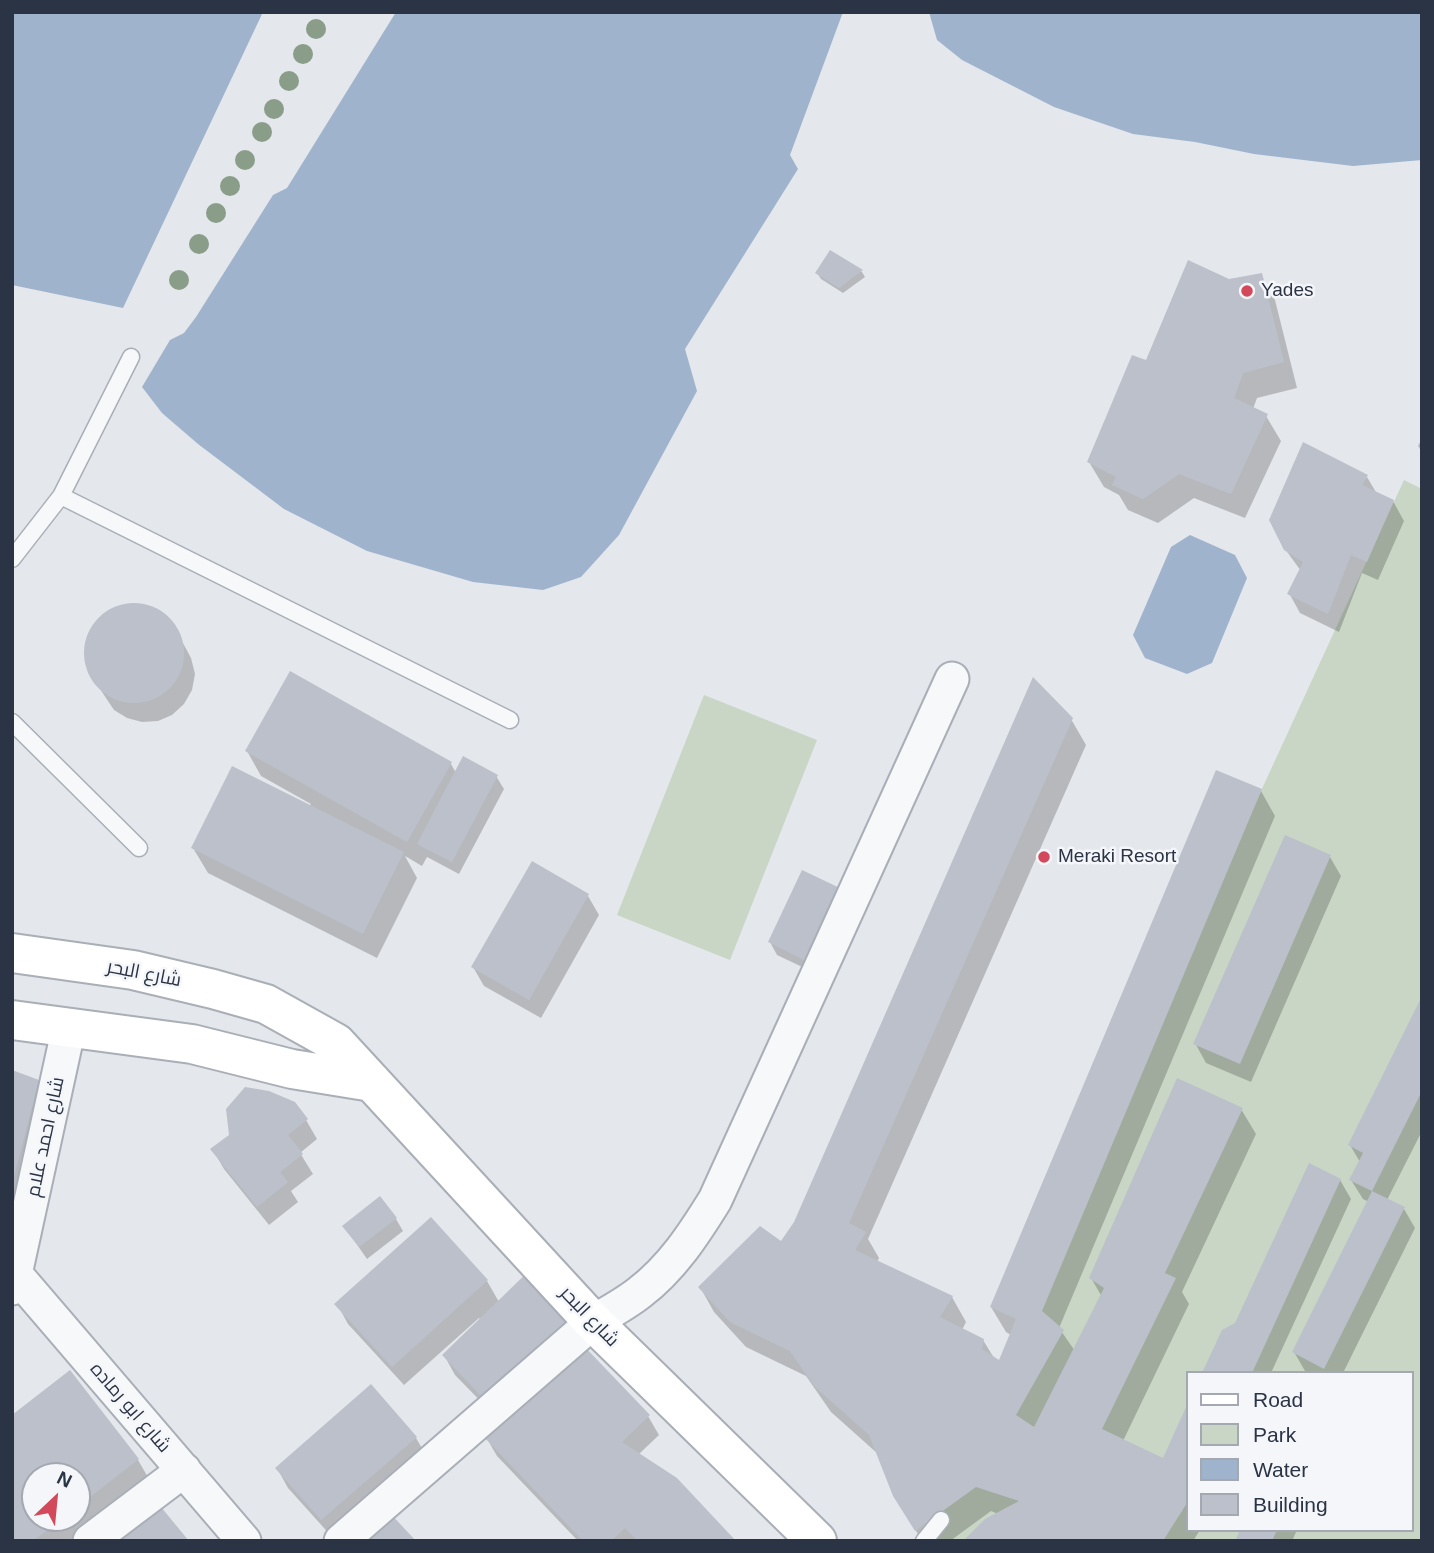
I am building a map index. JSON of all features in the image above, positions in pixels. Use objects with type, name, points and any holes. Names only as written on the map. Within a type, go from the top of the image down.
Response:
[{"type":"main road","name":"شارع البحر","points":[[12,953],[133,970],[266,1004],[336,1043],[593,1322],[817,1541]]},
{"type":"main road","points":[[12,1020],[192,1044],[292,1069],[372,1082]]},
{"type":"street","points":[[341,1541],[593,1322],[639,1294],[670,1264],[715,1200],[847,915],[952,679]]},
{"type":"street","name":"شارع احمد علام","points":[[14,1282],[69,1027]]},
{"type":"street","name":"شارع ابو رماده","points":[[14,1282],[184,1470],[244,1541]]},
{"type":"street","points":[[90,1541],[184,1470]]},
{"type":"lane","points":[[12,559],[61,496],[131,357]]},
{"type":"lane","points":[[61,496],[510,720]]},
{"type":"lane","points":[[12,722],[139,848]]},
{"type":"lane","points":[[924,1541],[941,1520]]},
{"type":"green space","points":[[1404,480],[1422,489],[1422,1541],[927,1541],[1249,817]]},
{"type":"green space","points":[[704,695],[817,740],[730,960],[617,915]]},
{"type":"water","points":[[12,12],[263,12],[123,308],[12,285]]},
{"type":"water","points":[[396,12],[843,12],[790,155],[798,169],[685,349],[697,391],[619,535],[581,577],[543,590],[473,582],[367,551],[284,509],[198,444],[162,413],[142,387],[170,340],[184,333],[196,317],[273,195],[287,188]]},
{"type":"water","points":[[929,12],[1422,12],[1422,160],[1353,166],[1254,154],[1195,142],[1133,134],[1054,107],[962,60],[937,40]]},
{"type":"water","points":[[1190,535],[1235,555],[1247,578],[1212,663],[1187,674],[1145,658],[1133,635],[1171,547]]},
{"type":"building","points":[[830,250],[863,270],[839,288],[815,273]]},
{"type":"building","points":[[1188,260],[1229,279],[1262,273],[1284,362],[1243,373],[1234,398],[1268,414],[1231,494],[1179,474],[1143,499],[1112,485],[1116,477],[1087,462],[1132,355],[1146,360]]},
{"type":"building","points":[[1303,442],[1368,475],[1362,485],[1394,500],[1367,562],[1351,555],[1328,614],[1287,594],[1303,562],[1284,550],[1269,520]]},
{"type":"building","points":[[134,603],[153,607],[169,618],[180,634],[184,653],[180,672],[169,688],[153,699],[134,703],[115,699],[99,688],[88,672],[84,653],[88,634],[99,618],[115,607]]},
{"type":"building","points":[[290,671],[452,762],[407,842],[245,751]]},
{"type":"building","points":[[1033,677],[1073,718],[849,1223],[866,1232],[855,1250],[953,1296],[940,1317],[984,1339],[982,1349],[999,1360],[1016,1319],[990,1307],[1216,770],[1262,789],[1042,1311],[1064,1330],[1016,1415],[1034,1427],[1104,1288],[1089,1278],[1177,1078],[1243,1108],[1165,1273],[1176,1278],[1102,1429],[1163,1458],[1186,1407],[1186,1505],[1163,1541],[963,1541],[985,1519],[1019,1501],[976,1487],[915,1531],[893,1496],[869,1435],[814,1386],[790,1351],[730,1322],[698,1287],[760,1226],[781,1241],[794,1222]]},
{"type":"building","points":[[463,756],[498,775],[452,862],[417,844]]},
{"type":"building","points":[[232,766],[404,852],[363,934],[191,848]]},
{"type":"building","points":[[1285,835],[1331,855],[1240,1064],[1193,1044]]},
{"type":"building","points":[[532,861],[589,894],[529,1000],[471,967]]},
{"type":"building","points":[[802,870],[844,890],[810,963],[768,942]]},
{"type":"building","points":[[1422,996],[1422,1091],[1372,1191],[1349,1180],[1363,1153],[1348,1145]]},
{"type":"building","points":[[12,1070],[39,1080],[13,1180],[12,1179]]},
{"type":"building","points":[[245,1087],[269,1091],[295,1102],[308,1119],[288,1135],[303,1154],[280,1172],[288,1182],[257,1207],[210,1149],[229,1135],[226,1109]]},
{"type":"building","points":[[1309,1163],[1341,1179],[1253,1371],[1203,1371],[1222,1330],[1235,1323]]},
{"type":"building","points":[[1372,1191],[1405,1207],[1324,1369],[1292,1352]]},
{"type":"building","points":[[380,1196],[397,1218],[359,1247],[342,1226]]},
{"type":"building","points":[[431,1217],[488,1280],[392,1367],[334,1304]]},
{"type":"building","points":[[532,1268],[575,1312],[484,1399],[442,1355]]},
{"type":"building","points":[[582,1344],[650,1415],[622,1442],[677,1478],[736,1541],[638,1541],[625,1528],[611,1541],[583,1541],[484,1437]]},
{"type":"building","points":[[70,1370],[139,1459],[91,1496],[91,1462],[21,1462],[21,1532],[44,1532],[33,1541],[12,1541],[12,1415]]},
{"type":"building","points":[[371,1384],[417,1437],[321,1520],[275,1468]]},
{"type":"building","points":[[161,1507],[189,1541],[119,1541]]},
{"type":"building","points":[[388,1511],[416,1541],[356,1541]]},
{"type":"building","points":[[1239,1532],[1276,1532],[1272,1541],[1235,1541]]},
{"type":"place","name":"Yades","points":[[1247,291]]},
{"type":"place","name":"Meraki Resort","points":[[1044,857]]}]
